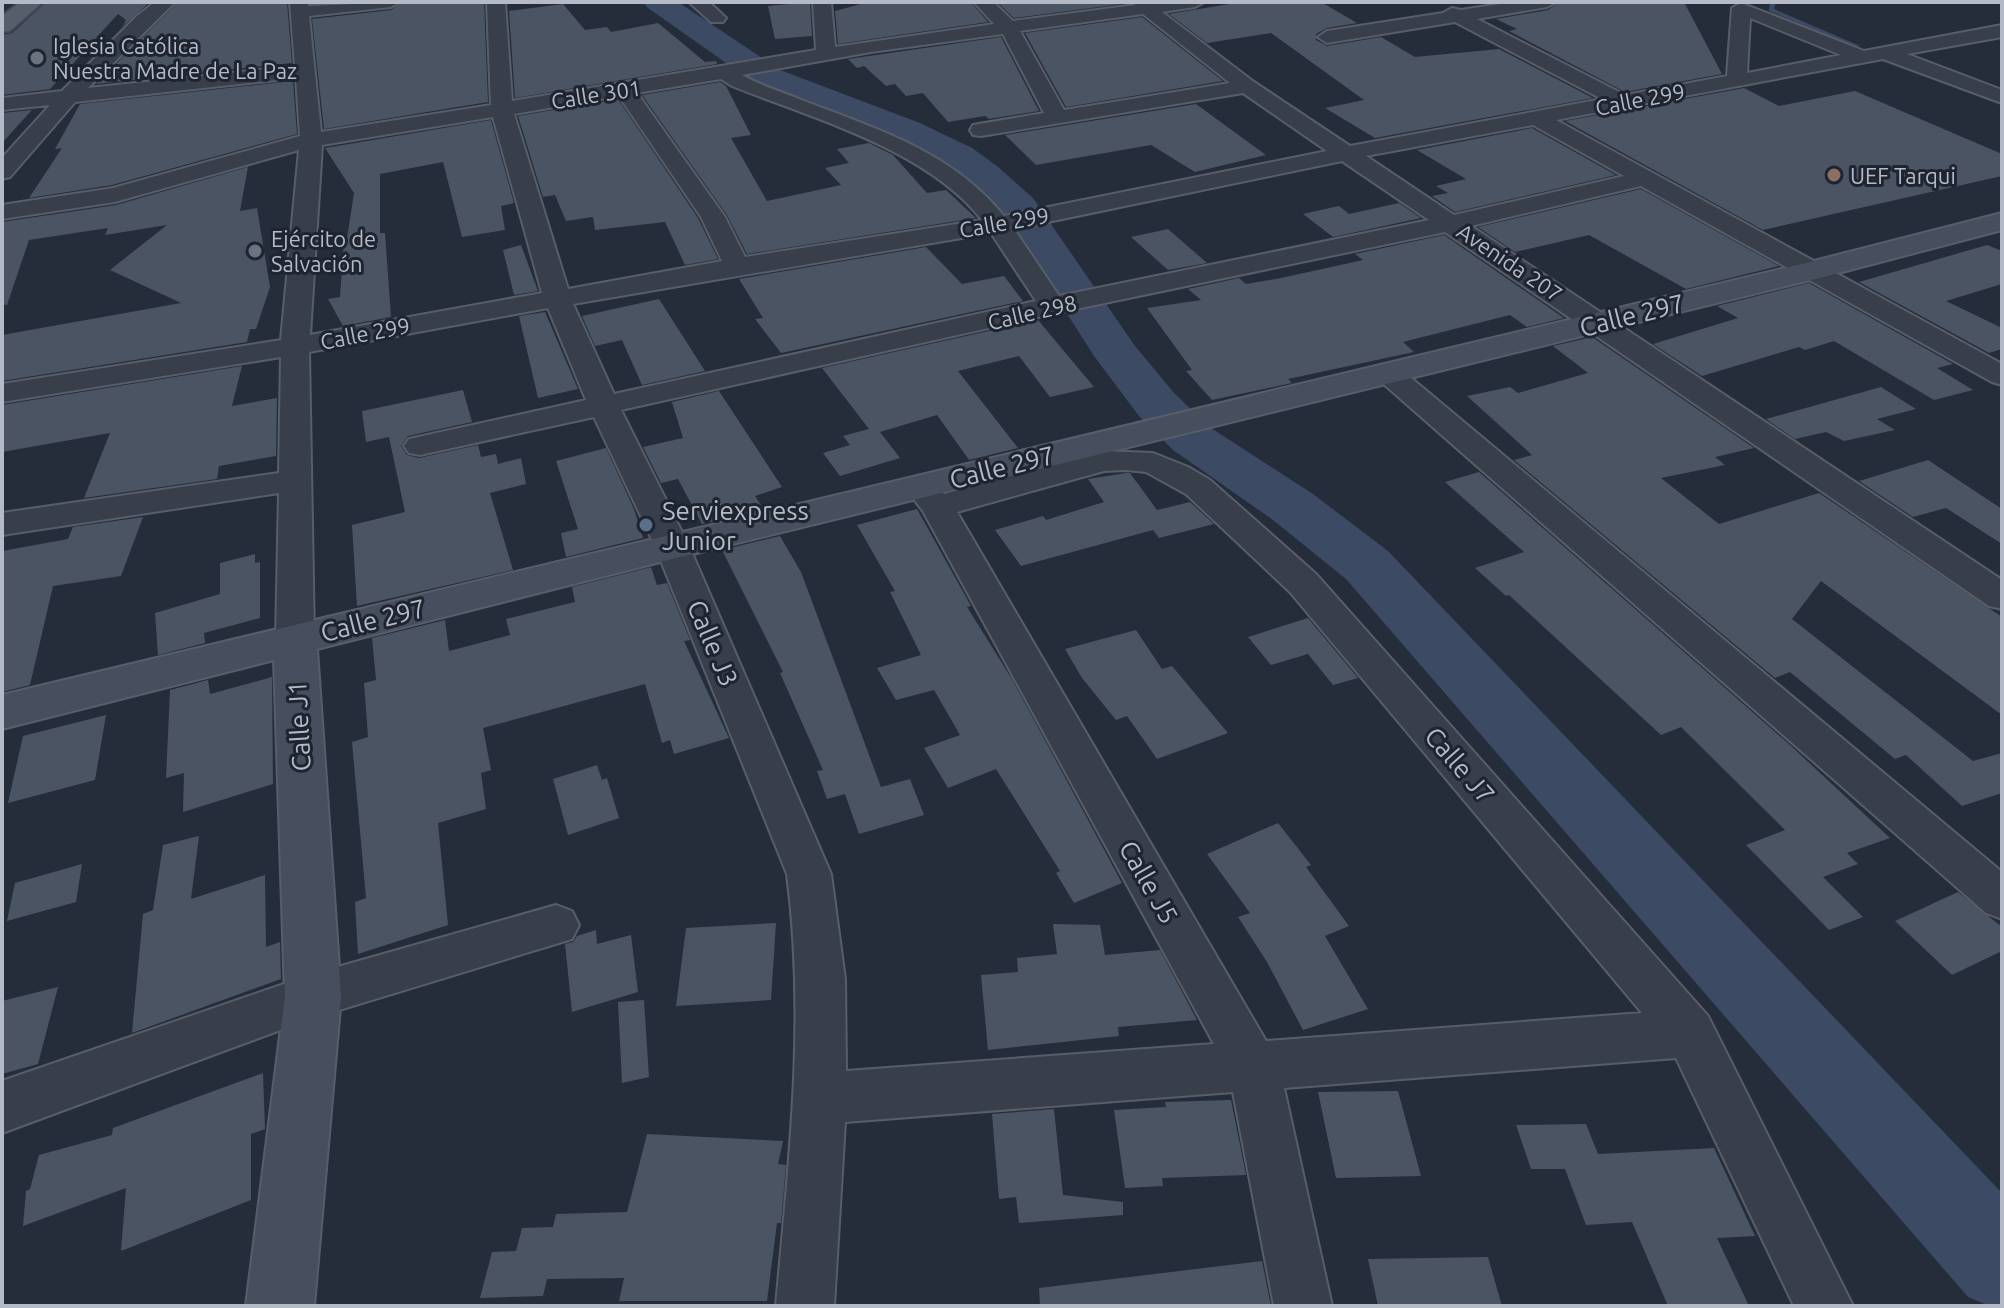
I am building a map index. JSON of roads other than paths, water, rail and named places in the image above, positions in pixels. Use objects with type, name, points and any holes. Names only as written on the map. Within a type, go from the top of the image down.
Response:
[{"type":"main road","points":[[2,26],[33,2]]},
{"type":"street","points":[[2,172],[69,96],[143,20],[166,2]]},
{"type":"street","points":[[299,7],[391,2]]},
{"type":"street","name":"Calle J3","points":[[496,2],[502,110],[557,297],[604,406],[672,546],[809,874],[819,922],[818,1099],[805,1306]]},
{"type":"street","points":[[698,2],[717,18]]},
{"type":"street","points":[[822,2],[826,55]]},
{"type":"street","points":[[983,2],[1009,28],[1058,119]]},
{"type":"street","name":"Calle 301","points":[[2,212],[115,195],[311,140],[1144,5],[1195,2]]},
{"type":"street","points":[[1432,2],[1622,102]]},
{"type":"street","points":[[1327,37],[1547,2]]},
{"type":"street","name":"Avenida 207","points":[[1144,5],[1247,86],[2002,597]]},
{"type":"street","name":"Calle J1","points":[[280,1306],[313,996],[295,639],[295,346],[311,140],[299,7]]},
{"type":"street","points":[[1737,80],[1741,8],[1862,57]]},
{"type":"street","name":"Calle 299","points":[[2,393],[295,346],[737,266],[1009,223],[1348,153],[2002,31]]},
{"type":"street","points":[[1885,53],[2002,97]]},
{"type":"street","points":[[730,70],[739,82],[898,145],[934,164],[1009,223],[1053,306]]},
{"type":"street","points":[[2,104],[303,71]]},
{"type":"street","points":[[981,130],[1247,86]]},
{"type":"street","points":[[624,89],[713,217],[737,266]]},
{"type":"street","points":[[1538,119],[2002,376]]},
{"type":"street","name":"Calle 298","points":[[420,446],[1053,306],[1452,223],[1645,178]]},
{"type":"street","name":"Calle 297","points":[[2,712],[672,546],[929,497],[1375,376],[1812,271],[2002,221]]},
{"type":"street","points":[[1375,376],[2002,899]]},
{"type":"street","name":"Calle J7","points":[[929,497],[1102,461],[1126,460],[1153,463],[1198,487],[1303,583],[1690,1033],[1824,1306]]},
{"type":"street","points":[[2,524],[297,480]]},
{"type":"street","name":"Calle J5","points":[[929,497],[1254,1068],[1303,1306]]},
{"type":"street","points":[[2,1107],[313,996],[556,925]]},
{"type":"street","points":[[818,1099],[1690,1033]]},
{"type":"waterway","points":[[658,2],[768,77],[907,131],[959,156],[1019,207],[1118,356],[1157,405],[1192,439],[1293,507],[1367,565],[2002,1263]]},
{"type":"waterway","points":[[1773,2],[1771,10],[1857,46]]},
{"type":"place","name":"Iglesia Católica Nuestra Madre de La Paz","points":[[37,58]]},
{"type":"place","name":"UEF Tarqui","points":[[1834,175]]},
{"type":"place","name":"Ejército de Salvación","points":[[255,251]]},
{"type":"place","name":"Serviexpress Junior","points":[[646,525]]}]
